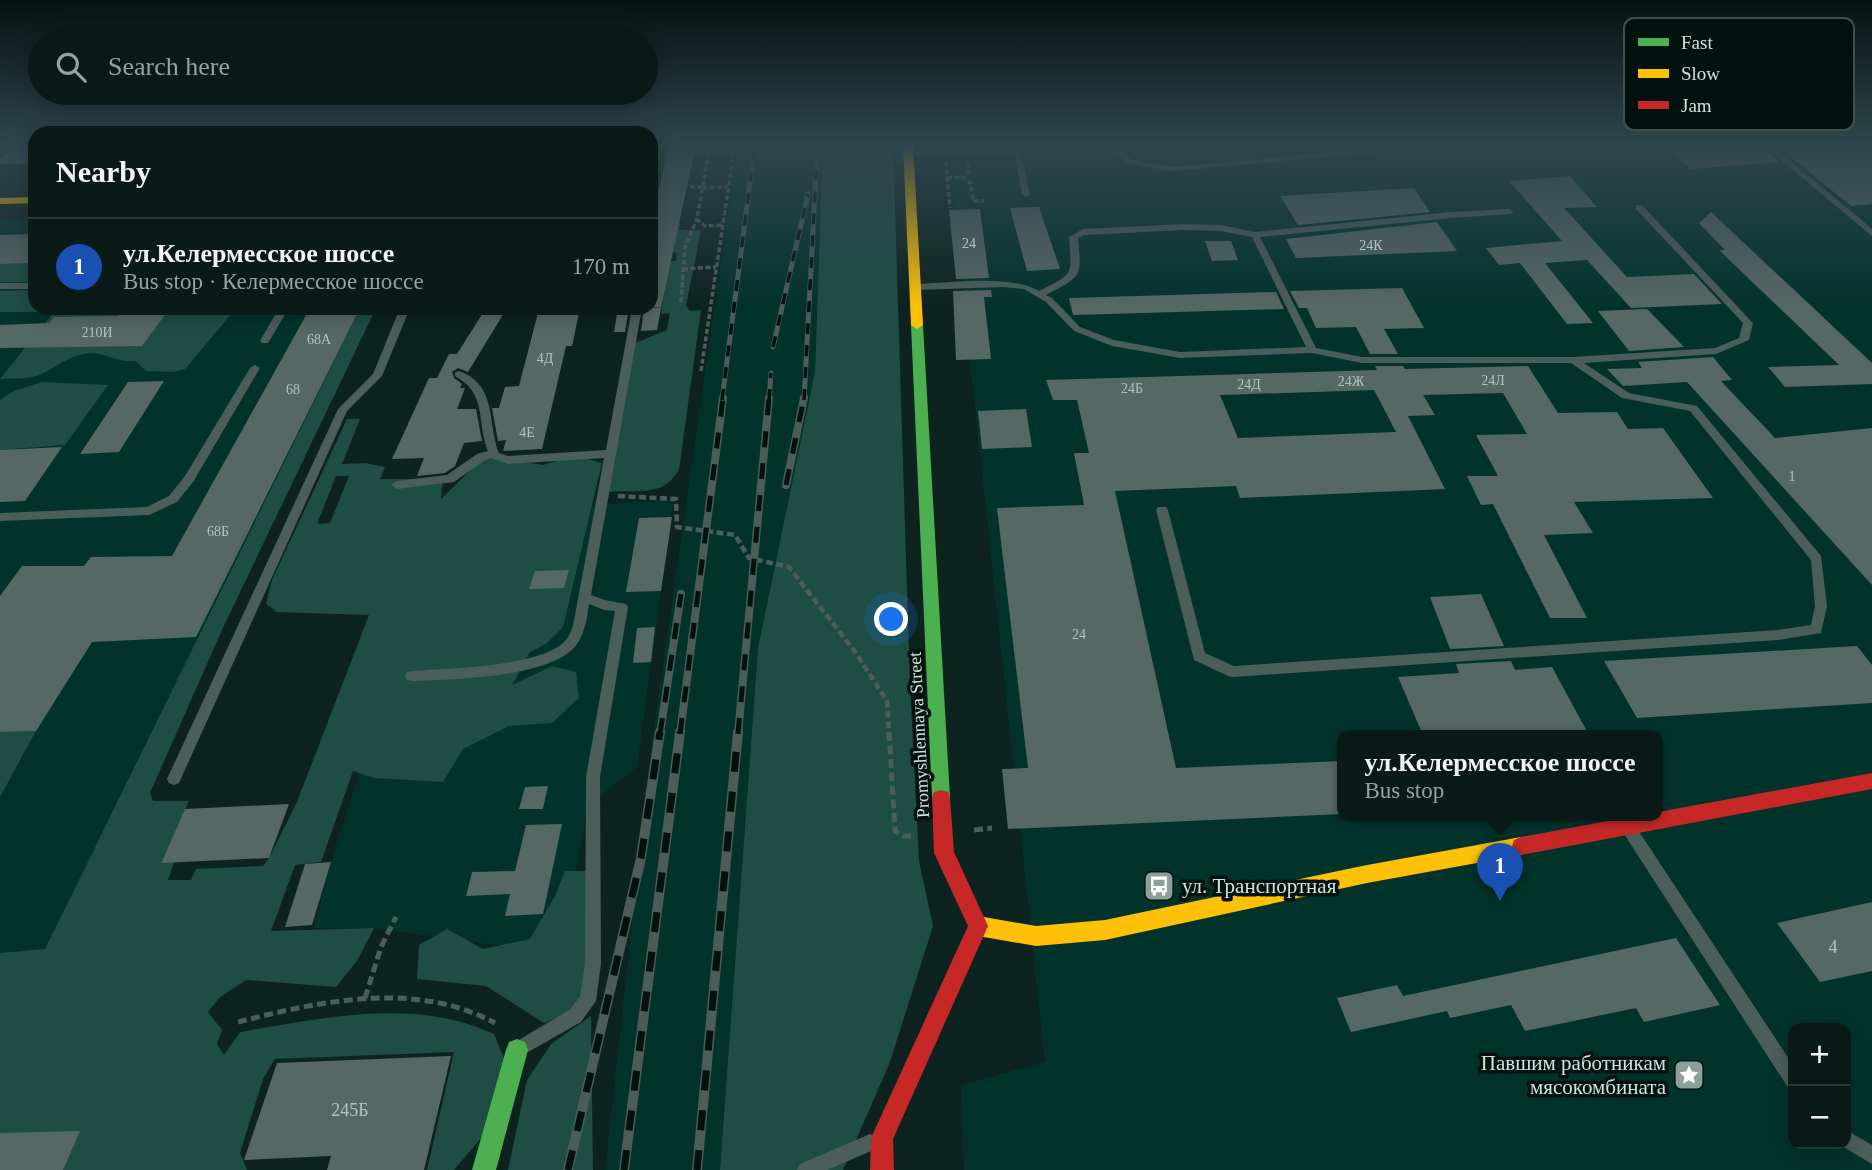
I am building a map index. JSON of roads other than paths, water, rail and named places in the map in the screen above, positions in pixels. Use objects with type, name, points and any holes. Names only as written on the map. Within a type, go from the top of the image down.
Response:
[{"type":"main road","name":"Promyshlennaya Street","points":[[911,199],[944,852],[978,926]]},
{"type":"main road","points":[[0,201],[28,200]]},
{"type":"main road","points":[[1663,820],[1872,781]]},
{"type":"main road","points":[[883,1170],[882,1138],[978,926],[1036,936],[1105,930],[1367,874],[1655,821]]},
{"type":"main road","points":[[484,1170],[517,1050]]},
{"type":"lane","points":[[1831,199],[1872,233]]},
{"type":"lane","points":[[915,287],[1004,284],[1026,287],[1040,295],[1077,329],[1112,343],[1180,355],[1312,350],[1362,360],[1573,360],[1716,351],[1744,340],[1748,323],[1639,206]]},
{"type":"lane","points":[[1040,295],[1069,279],[1076,268],[1073,237],[1083,232],[1182,227],[1220,228],[1255,235],[1451,215],[1509,212]]},
{"type":"lane","points":[[1255,235],[1312,350]]},
{"type":"lane","points":[[0,286],[28,286]]},
{"type":"lane","points":[[265,341],[280,315]]},
{"type":"lane","points":[[174,779],[343,409],[377,376],[402,315]]},
{"type":"lane","points":[[412,676],[491,670],[538,659],[569,645],[579,626],[636,315]]},
{"type":"lane","points":[[1162,510],[1199,656],[1233,672],[1778,635],[1816,629],[1821,606],[1817,559],[1693,408],[1626,396],[1573,360]]},
{"type":"lane","points":[[0,517],[149,511],[173,499],[189,479],[256,368]]},
{"type":"lane","points":[[459,374],[470,378],[481,391],[486,411],[487,433],[494,453]]},
{"type":"lane","points":[[397,485],[450,479],[481,457],[494,453],[508,460],[610,454]]},
{"type":"lane","points":[[517,1050],[575,1016],[588,1001],[593,964],[593,777],[622,607],[604,605],[584,597]]},
{"type":"lane","points":[[1628,826],[1788,1072]]},
{"type":"lane","points":[[806,1170],[882,1138]]},
{"type":"lane","points":[[1851,1142],[1872,1155]]},
{"type":"railway","points":[[722,400],[748,199]]},
{"type":"railway","points":[[773,347],[807,199]]},
{"type":"railway","points":[[804,400],[815,199]]},
{"type":"railway","points":[[769,400],[771,373]]},
{"type":"railway","points":[[680,734],[723,398]]},
{"type":"railway","points":[[738,734],[769,398]]},
{"type":"railway","points":[[786,485],[804,398]]},
{"type":"railway","points":[[660,734],[681,594]]},
{"type":"railway","points":[[568,1170],[641,858],[660,732]]},
{"type":"railway","points":[[624,1170],[680,732]]},
{"type":"railway","points":[[697,1170],[738,732]]},
{"type":"place","name":"ул. Транспортная","points":[[1159,886]]},
{"type":"place","name":"ул.Келермесское шоссе","points":[[1500,901]]},
{"type":"place","name":"Павшим работникам мясокомбината","points":[[1689,1075]]}]
